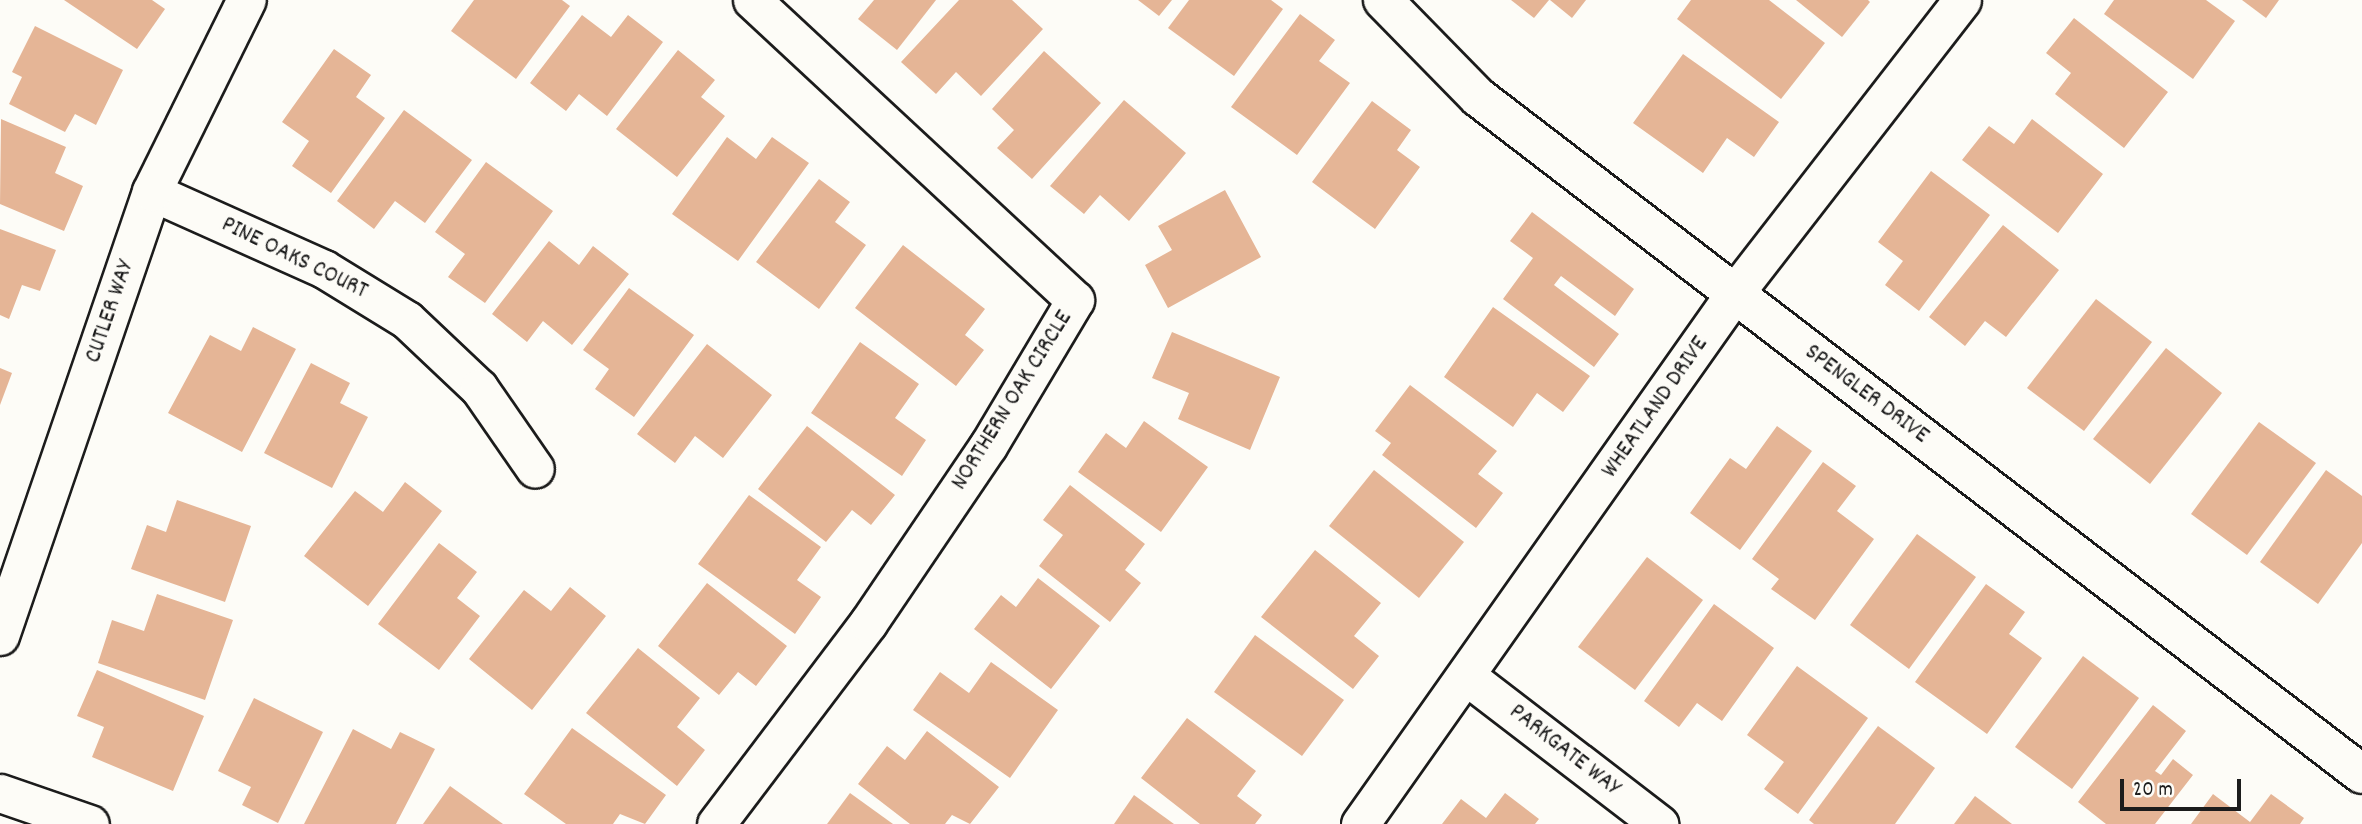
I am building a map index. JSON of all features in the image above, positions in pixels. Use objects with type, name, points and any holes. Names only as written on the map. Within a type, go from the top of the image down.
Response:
[{"type":"street","name":"CUTLER WAY","points":[[0,636],[152,192],[247,0]]},
{"type":"street","name":"NORTHERN OAK CIRCLE","points":[[716,824],[869,623],[988,446],[1075,300],[752,0]]},
{"type":"street","name":"SPENGLER DRIVE","points":[[1383,0],[1478,97],[2362,774]]},
{"type":"street","name":"WHEATLAND DRIVE","points":[[1360,824],[1469,678],[1734,295],[1962,0]]},
{"type":"street","name":"PINE OAKS COURT","points":[[152,192],[324,269],[407,320],[479,388],[534,469]]},
{"type":"street","name":"PARKGATE WAY","points":[[1469,678],[1659,824]]},
{"type":"street","points":[[0,793],[90,824]]},
{"type":"building","points":[[64,0],[152,0],[165,9],[137,49]]},
{"type":"building","points":[[474,0],[562,0],[570,6],[516,79],[451,31]]},
{"type":"building","points":[[874,0],[936,0],[897,50],[858,19]]},
{"type":"building","points":[[959,0],[1012,0],[1043,29],[981,96],[956,72],[936,94],[901,62]]},
{"type":"building","points":[[1138,0],[1172,0],[1159,16]]},
{"type":"building","points":[[1189,0],[1271,0],[1283,9],[1234,76],[1168,28]]},
{"type":"building","points":[[1511,0],[1549,0],[1534,18]]},
{"type":"building","points":[[1550,0],[1586,0],[1572,18]]},
{"type":"building","points":[[1691,0],[1769,0],[1825,43],[1781,99],[1677,19]]},
{"type":"building","points":[[1796,0],[1868,0],[1870,2],[1842,37]]},
{"type":"building","points":[[2114,0],[2206,0],[2235,21],[2193,79],[2104,14]]},
{"type":"building","points":[[2242,0],[2279,0],[2266,18]]},
{"type":"building","points":[[1300,14],[1335,40],[1319,61],[1350,83],[1297,155],[1231,107]]},
{"type":"building","points":[[582,15],[611,37],[628,15],[663,42],[607,116],[579,94],[566,111],[530,83]]},
{"type":"building","points":[[2074,18],[2168,92],[2124,148],[2055,94],[2071,73],[2046,53]]},
{"type":"building","points":[[35,26],[123,70],[96,125],[75,114],[65,132],[9,104],[22,77],[12,72]]},
{"type":"building","points":[[334,49],[371,75],[356,97],[385,118],[331,193],[292,166],[309,141],[282,122]]},
{"type":"building","points":[[678,50],[715,80],[701,97],[725,116],[677,177],[616,129]]},
{"type":"building","points":[[1044,51],[1101,103],[1032,179],[997,148],[1014,130],[992,109]]},
{"type":"building","points":[[1683,54],[1779,122],[1754,157],[1727,138],[1703,173],[1633,123]]},
{"type":"building","points":[[1124,100],[1186,153],[1129,221],[1100,195],[1084,214],[1050,186]]},
{"type":"building","points":[[1372,101],[1411,130],[1397,150],[1420,167],[1375,229],[1312,182]]},
{"type":"building","points":[[404,110],[472,160],[425,223],[395,201],[374,229],[337,201]]},
{"type":"building","points":[[1,119],[66,147],[55,173],[83,186],[64,231],[0,204]]},
{"type":"building","points":[[2032,119],[2103,174],[2058,233],[1962,160],[1989,126],[2014,144]]},
{"type":"building","points":[[727,137],[756,159],[772,137],[809,163],[738,261],[672,214]]},
{"type":"building","points":[[486,162],[553,211],[485,303],[448,277],[465,254],[435,232]]},
{"type":"building","points":[[1931,171],[1990,215],[1919,311],[1885,285],[1903,261],[1878,242]]},
{"type":"building","points":[[819,179],[850,202],[835,222],[866,245],[819,309],[756,262]]},
{"type":"building","points":[[1225,190],[1261,257],[1168,308],[1145,265],[1172,250],[1158,226]]},
{"type":"building","points":[[1532,212],[1634,289],[1615,316],[1561,276],[1554,285],[1619,334],[1594,367],[1503,299],[1533,258],[1510,241]]},
{"type":"building","points":[[2003,225],[2059,270],[2006,337],[1985,321],[1965,346],[1929,317]]},
{"type":"building","points":[[0,229],[56,250],[40,291],[22,285],[9,319],[0,315]]},
{"type":"building","points":[[549,241],[579,265],[593,246],[629,274],[572,345],[543,321],[527,342],[492,314]]},
{"type":"building","points":[[903,245],[985,309],[965,335],[984,350],[956,386],[855,308]]},
{"type":"building","points":[[629,288],[694,335],[634,417],[595,389],[609,369],[583,350]]},
{"type":"building","points":[[2096,299],[2152,342],[2084,431],[2027,388]]},
{"type":"building","points":[[1493,307],[1590,376],[1563,412],[1537,393],[1513,427],[1444,377]]},
{"type":"building","points":[[253,327],[296,349],[242,452],[168,413],[210,335],[241,351]]},
{"type":"building","points":[[1172,332],[1280,377],[1250,450],[1178,419],[1189,393],[1152,378]]},
{"type":"building","points":[[860,342],[919,384],[895,418],[926,440],[902,476],[811,413]]},
{"type":"building","points":[[707,344],[772,395],[723,458],[695,436],[675,463],[637,434]]},
{"type":"building","points":[[2166,348],[2222,393],[2150,484],[2093,439]]},
{"type":"building","points":[[311,363],[350,383],[340,403],[368,417],[332,488],[264,453]]},
{"type":"building","points":[[0,368],[12,373],[0,405]]},
{"type":"building","points":[[1410,385],[1497,451],[1478,474],[1503,493],[1476,528],[1382,455],[1391,443],[1375,431]]},
{"type":"building","points":[[1144,421],[1208,467],[1161,532],[1078,472],[1106,433],[1126,448]]},
{"type":"building","points":[[2259,422],[2316,463],[2247,555],[2191,514]]},
{"type":"building","points":[[807,426],[895,495],[871,525],[852,510],[826,542],[758,489]]},
{"type":"building","points":[[1777,426],[1812,451],[1740,550],[1690,513],[1730,458],[1746,469]]},
{"type":"building","points":[[1823,462],[1856,486],[1837,511],[1874,539],[1815,620],[1771,589],[1779,579],[1752,559]]},
{"type":"building","points":[[1374,470],[1464,542],[1419,598],[1329,526]]},
{"type":"building","points":[[2326,470],[2362,496],[2362,543],[2318,604],[2260,562]]},
{"type":"building","points":[[405,482],[442,511],[368,606],[304,556],[355,491],[383,512]]},
{"type":"building","points":[[1070,485],[1145,544],[1125,570],[1141,583],[1110,622],[1039,566],[1063,535],[1043,520]]},
{"type":"building","points":[[749,495],[821,547],[797,580],[821,597],[795,634],[698,564]]},
{"type":"building","points":[[177,500],[251,526],[225,602],[131,569],[147,525],[166,532]]},
{"type":"building","points":[[1917,534],[1976,577],[1909,669],[1850,625]]},
{"type":"building","points":[[439,543],[477,572],[457,598],[480,616],[439,670],[378,624]]},
{"type":"building","points":[[1315,550],[1381,603],[1354,636],[1379,656],[1353,689],[1261,617]]},
{"type":"building","points":[[1647,557],[1703,600],[1635,690],[1578,647]]},
{"type":"building","points":[[1038,578],[1100,626],[1051,689],[974,629],[1001,595],[1016,607]]},
{"type":"building","points":[[707,583],[787,646],[756,686],[738,672],[719,695],[658,646]]},
{"type":"building","points":[[1986,584],[2025,612],[2009,634],[2042,658],[1987,734],[1915,682]]},
{"type":"building","points":[[570,587],[606,616],[532,710],[469,659],[524,590],[551,611]]},
{"type":"building","points":[[157,594],[233,620],[205,700],[98,663],[112,620],[144,631]]},
{"type":"building","points":[[1714,604],[1774,648],[1722,721],[1697,703],[1679,727],[1644,701]]},
{"type":"building","points":[[1255,635],[1344,700],[1302,756],[1214,692]]},
{"type":"building","points":[[638,648],[700,698],[677,727],[705,750],[677,786],[586,713]]},
{"type":"building","points":[[2083,656],[2139,698],[2072,789],[2015,747]]},
{"type":"building","points":[[991,662],[1058,710],[1010,778],[913,710],[940,672],[969,693]]},
{"type":"building","points":[[1797,666],[1868,718],[1798,814],[1764,789],[1784,762],[1747,735]]},
{"type":"building","points":[[97,670],[204,716],[173,791],[92,757],[104,727],[77,716]]},
{"type":"building","points":[[254,698],[323,732],[278,823],[242,805],[251,787],[218,771]]},
{"type":"building","points":[[2153,705],[2186,731],[2155,771],[2161,775],[2173,759],[2193,775],[2155,824],[2106,824],[2078,802]]},
{"type":"building","points":[[1187,718],[1256,771],[1237,796],[1262,815],[1255,824],[1200,824],[1141,778]]},
{"type":"building","points":[[1878,726],[1935,768],[1895,824],[1814,824],[1809,820]]},
{"type":"building","points":[[572,728],[666,795],[645,824],[620,814],[613,824],[566,824],[524,794]]},
{"type":"building","points":[[353,729],[391,749],[400,732],[435,749],[396,824],[304,824]]},
{"type":"building","points":[[927,731],[999,787],[970,824],[952,815],[945,824],[910,824],[858,784],[887,746],[905,760]]},
{"type":"building","points":[[450,786],[503,824],[423,824]]},
{"type":"building","points":[[850,793],[893,824],[827,824]]},
{"type":"building","points":[[1505,793],[1539,819],[1535,824],[1442,824],[1461,799],[1486,818]]},
{"type":"building","points":[[2213,794],[2250,822],[2271,794],[2304,818],[2300,824],[2191,824]]},
{"type":"building","points":[[1134,795],[1174,824],[1114,824]]},
{"type":"building","points":[[1975,796],[2012,824],[1954,824]]}]
